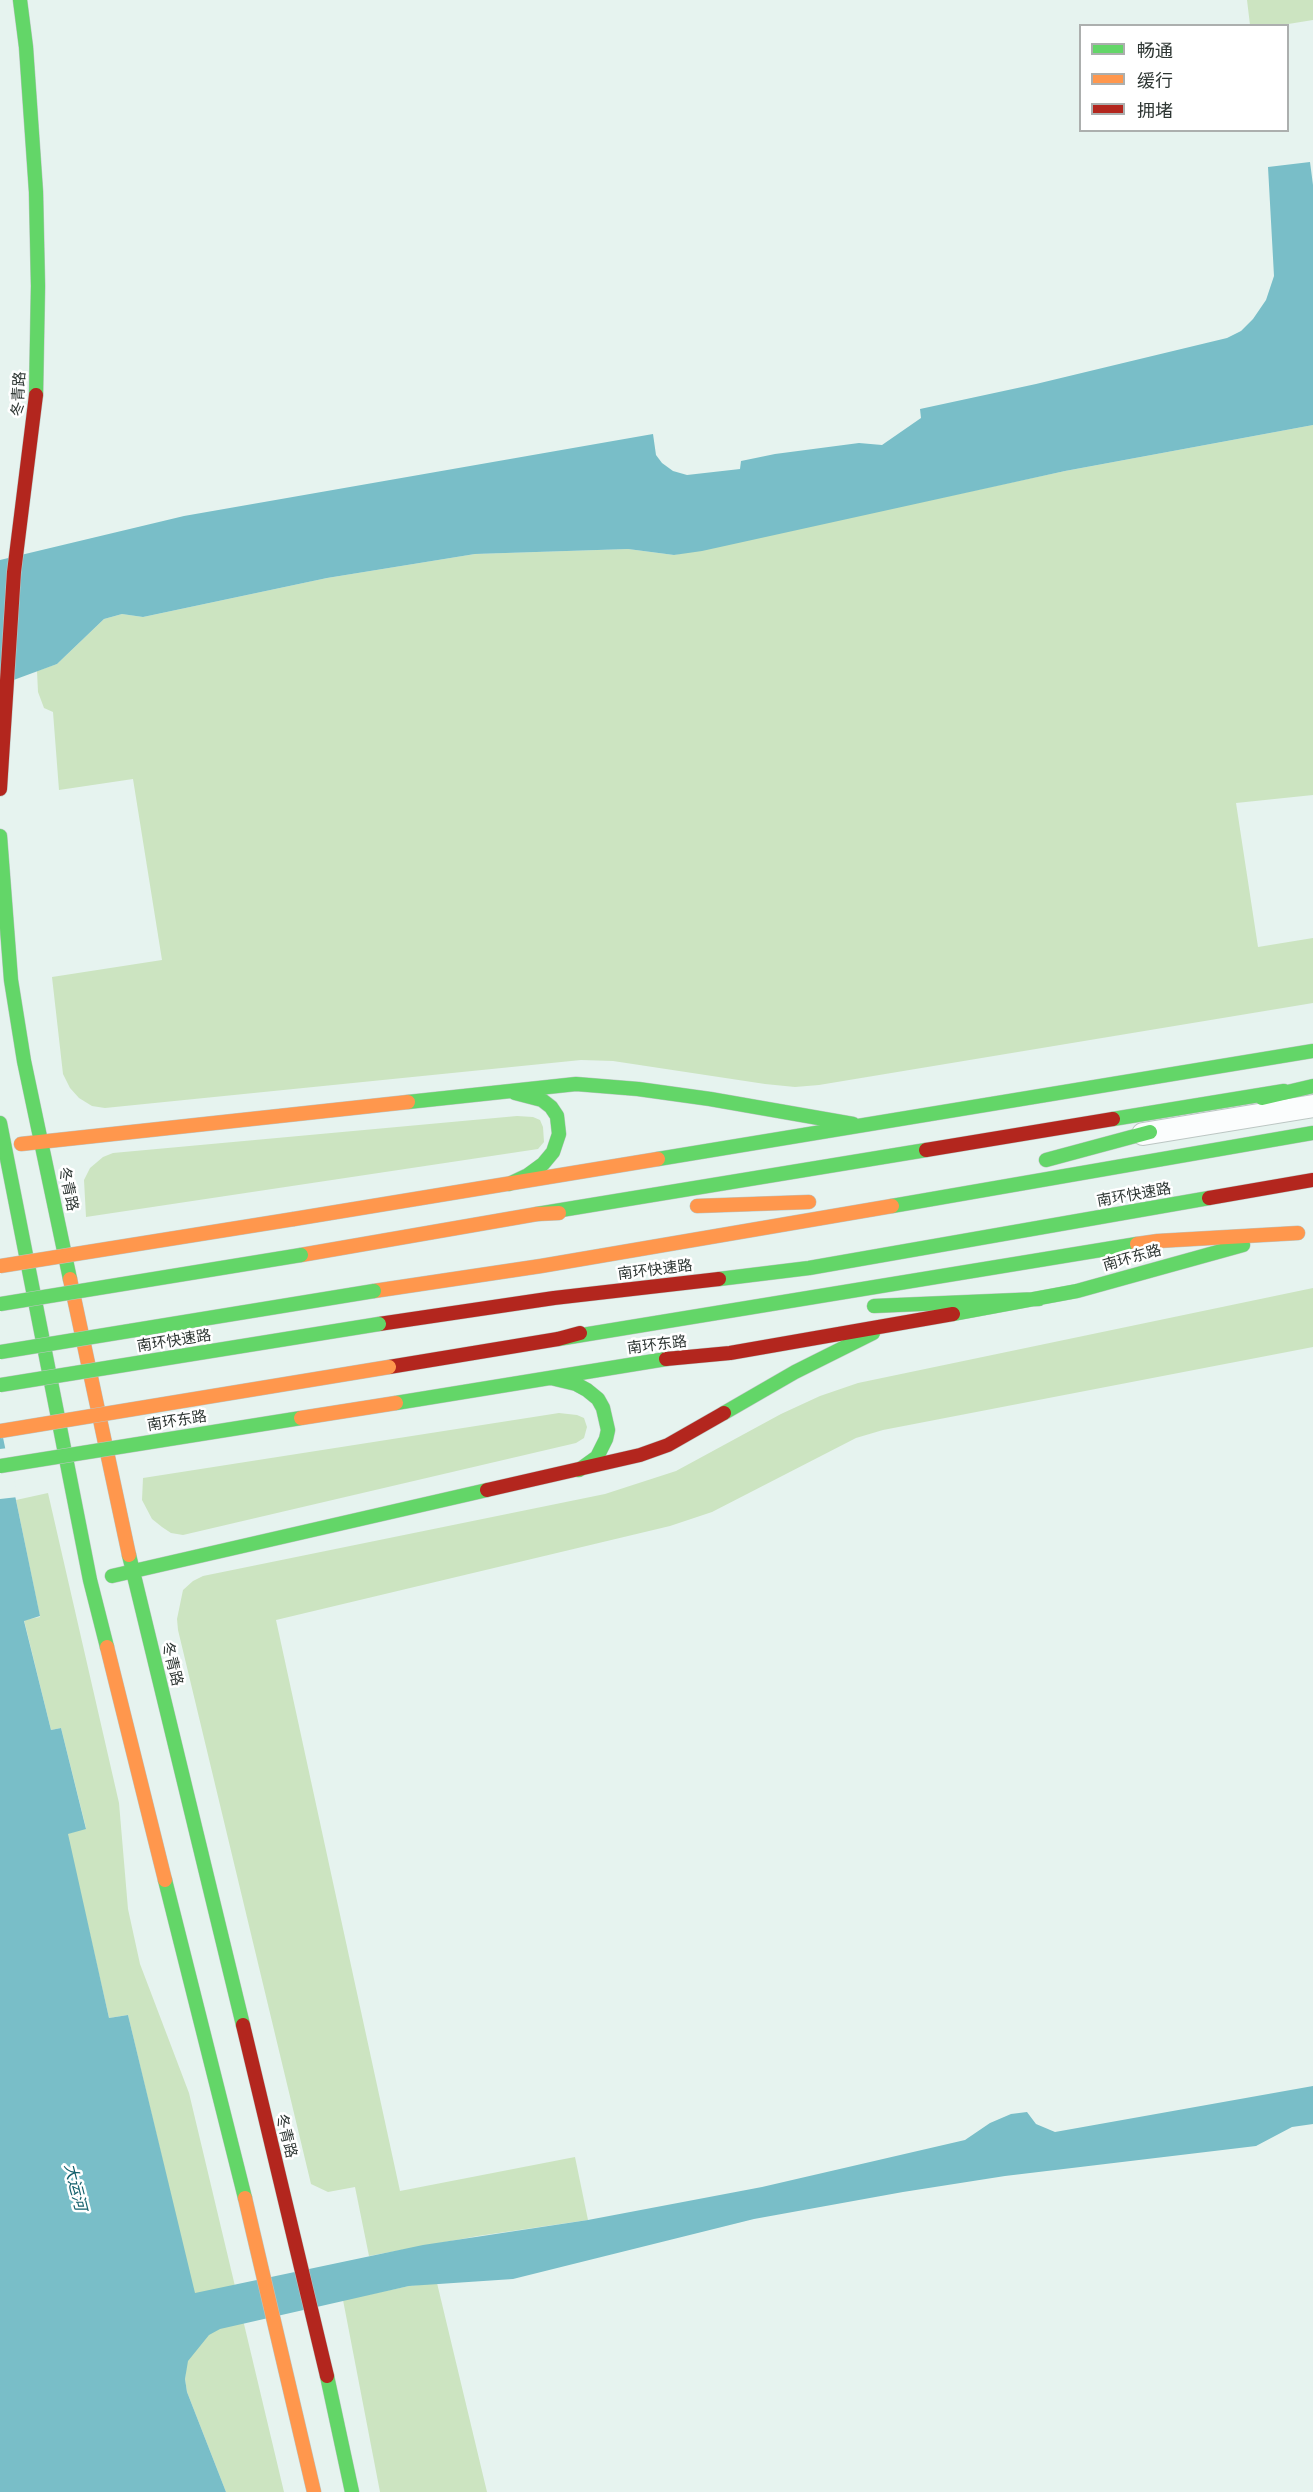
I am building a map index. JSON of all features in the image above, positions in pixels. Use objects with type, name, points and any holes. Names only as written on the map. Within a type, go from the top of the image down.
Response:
[{"type":"main road","name":"冬青路","points":[[0,789],[18,540],[36,402],[38,286],[36,192],[26,47],[20,0]]},
{"type":"main road","name":"冬青路","points":[[0,836],[11,980],[24,1060],[41,1141],[133,1572],[316,2326],[352,2492]]},
{"type":"main road","points":[[0,1266],[1313,1052]]},
{"type":"main road","points":[[4,1147],[41,1141],[576,1084],[638,1089],[710,1099],[862,1126]]},
{"type":"main road","points":[[0,1304],[1313,1086]]},
{"type":"main road","points":[[500,1091],[529,1095],[542,1100],[551,1107],[559,1125],[558,1142],[549,1158],[538,1169],[509,1184]]},
{"type":"main road","points":[[1143,1134],[1284,1091]]},
{"type":"main road","points":[[0,1123],[90,1580],[264,2273],[314,2492]]},
{"type":"main road","name":"南环快速路","points":[[0,1352],[541,1266],[1313,1133]]},
{"type":"main road","name":"南环快速路","points":[[1143,1134],[1035,1164],[1291,1137]]},
{"type":"main road","name":"南环快速路","points":[[0,1385],[554,1298],[809,1268],[1313,1180]]},
{"type":"main road","name":"南环快速路","points":[[541,1266],[815,1201],[687,1206]]},
{"type":"main road","points":[[537,1214],[663,1207]]},
{"type":"main road","name":"南环东路","points":[[0,1466],[658,1360],[730,1353],[885,1328],[1077,1291],[1209,1252],[1313,1230]]},
{"type":"main road","points":[[0,1431],[1158,1241],[1298,1233]]},
{"type":"main road","points":[[723,1292],[809,1268]]},
{"type":"main road","points":[[806,1282],[840,1277]]},
{"type":"main road","points":[[865,1306],[1039,1299]]},
{"type":"main road","points":[[558,1339],[680,1305]]},
{"type":"main road","points":[[725,1312],[841,1307]]},
{"type":"main road","points":[[90,1580],[640,1455],[668,1445],[795,1372],[885,1328]]},
{"type":"main road","points":[[551,1378],[570,1382],[587,1390],[598,1399],[603,1408],[608,1430],[606,1438],[597,1457],[579,1470]]},
{"type":"street","points":[[1143,1134],[1313,1106]]},
{"type":"green space","points":[[1247,0],[1313,0],[1313,20],[1288,24],[1250,24]]},
{"type":"green space","points":[[1313,425],[1313,795],[1236,803],[1258,947],[1313,938],[1313,1003],[819,1085],[795,1087],[613,1061],[581,1060],[105,1108],[92,1106],[79,1098],[70,1088],[63,1074],[52,977],[162,960],[133,779],[59,790],[53,712],[44,708],[38,692],[37,671],[57,664],[104,619],[122,614],[143,617],[327,578],[475,554],[628,549],[674,555],[1065,471]]},
{"type":"green space","points":[[517,1116],[540,1120],[544,1142],[538,1149],[86,1217],[84,1180],[90,1168],[103,1157],[113,1153]]},
{"type":"green space","points":[[1313,1288],[1313,1347],[883,1430],[856,1438],[712,1512],[670,1526],[276,1620],[400,2191],[575,2157],[588,2220],[478,2236],[369,2256],[355,2187],[328,2192],[311,2184],[178,1630],[177,1619],[183,1590],[203,1576],[605,1494],[676,1471],[781,1414],[820,1396],[858,1383]]},
{"type":"green space","points":[[559,1413],[584,1418],[587,1427],[584,1438],[576,1443],[183,1535],[171,1533],[152,1519],[142,1500],[143,1478]]},
{"type":"green space","points":[[48,1493],[119,1803],[128,1909],[140,1964],[189,2093],[284,2492],[226,2492],[187,2392],[185,2379],[194,2293],[128,2015],[109,2018],[67,1834],[86,1828],[61,1728],[51,1730],[24,1620],[40,1617],[16,1500]]},
{"type":"green space","points":[[437,2283],[487,2492],[380,2492],[343,2300],[409,2286]]},
{"type":"water","points":[[1310,162],[1313,185],[1313,425],[1065,471],[702,551],[674,555],[628,549],[475,554],[327,578],[143,617],[122,614],[104,619],[57,664],[0,685],[0,560],[184,516],[653,434],[656,455],[662,463],[673,471],[687,475],[740,469],[741,461],[775,454],[859,443],[882,445],[921,418],[920,409],[1227,338],[1241,331],[1253,319],[1266,300],[1274,276],[1268,167]]},
{"type":"water","name":"大运河","points":[[0,1423],[40,1616],[24,1621],[51,1730],[61,1728],[86,1829],[68,1834],[109,2018],[128,2015],[195,2293],[423,2245],[588,2220],[762,2187],[965,2140],[990,2123],[1011,2114],[1027,2112],[1036,2124],[1055,2132],[1313,2086],[1313,2124],[1292,2127],[1256,2146],[1005,2176],[903,2192],[754,2219],[513,2279],[409,2286],[220,2329],[209,2335],[188,2361],[185,2379],[187,2392],[226,2492],[0,2492]]},
{"type":"pier","points":[[8,1448],[18,1497],[0,1499],[0,1449]]},
{"type":"traffic: fast","points":[[20,0],[26,47],[36,192],[38,286],[36,395]]},
{"type":"traffic: fast","points":[[0,836],[11,980],[24,1061],[70,1279]]},
{"type":"traffic: fast","points":[[658,1159],[1313,1051]]},
{"type":"traffic: fast","points":[[408,1102],[576,1084],[638,1089],[710,1099],[853,1124]]},
{"type":"traffic: fast","points":[[1262,1098],[1313,1086]]},
{"type":"traffic: fast","points":[[1113,1119],[1284,1091]]},
{"type":"traffic: fast","points":[[509,1184],[528,1175],[543,1164],[553,1152],[559,1134],[557,1116],[551,1107],[542,1100],[515,1093]]},
{"type":"traffic: fast","points":[[0,1123],[90,1580],[107,1647]]},
{"type":"traffic: fast","points":[[1046,1160],[1150,1132]]},
{"type":"traffic: fast","points":[[892,1206],[1313,1133]]},
{"type":"traffic: fast","points":[[537,1214],[926,1150]]},
{"type":"traffic: fast","points":[[719,1279],[809,1268],[1209,1198]]},
{"type":"traffic: fast","points":[[558,1339],[1137,1244]]},
{"type":"traffic: fast","points":[[953,1314],[1077,1291],[1243,1245]]},
{"type":"traffic: fast","points":[[0,1304],[301,1255]]},
{"type":"traffic: fast","points":[[0,1352],[374,1291]]},
{"type":"traffic: fast","points":[[874,1306],[1039,1299]]},
{"type":"traffic: fast","points":[[0,1385],[379,1324]]},
{"type":"traffic: fast","points":[[724,1413],[795,1372],[873,1333]]},
{"type":"traffic: fast","points":[[396,1403],[666,1359]]},
{"type":"traffic: fast","points":[[551,1378],[576,1384],[587,1390],[598,1399],[603,1408],[608,1430],[606,1439],[597,1457],[579,1470]]},
{"type":"traffic: fast","points":[[0,1466],[301,1418]]},
{"type":"traffic: fast","points":[[112,1576],[487,1490]]},
{"type":"traffic: fast","points":[[129,1555],[243,2025]]},
{"type":"traffic: fast","points":[[165,1880],[245,2198]]},
{"type":"traffic: fast","points":[[327,2376],[352,2492]]},
{"type":"traffic: slow","points":[[21,1144],[408,1102]]},
{"type":"traffic: slow","points":[[294,1219],[658,1159]]},
{"type":"traffic: slow","points":[[697,1206],[809,1202]]},
{"type":"traffic: slow","points":[[374,1291],[541,1266],[892,1206]]},
{"type":"traffic: slow","points":[[301,1255],[537,1214],[559,1213]]},
{"type":"traffic: slow","points":[[0,1266],[294,1219]]},
{"type":"traffic: slow","points":[[1137,1244],[1298,1233]]},
{"type":"traffic: slow","points":[[70,1279],[129,1555]]},
{"type":"traffic: slow","points":[[0,1431],[389,1367]]},
{"type":"traffic: slow","points":[[301,1418],[396,1403]]},
{"type":"traffic: slow","points":[[107,1647],[165,1880]]},
{"type":"traffic: slow","points":[[245,2198],[314,2492]]},
{"type":"traffic: jam","points":[[0,789],[14,572],[36,395]]},
{"type":"traffic: jam","points":[[926,1150],[1113,1119]]},
{"type":"traffic: jam","points":[[1209,1198],[1313,1180]]},
{"type":"traffic: jam","points":[[379,1324],[554,1298],[719,1279]]},
{"type":"traffic: jam","points":[[666,1359],[730,1353],[953,1314]]},
{"type":"traffic: jam","points":[[389,1367],[558,1339],[580,1333]]},
{"type":"traffic: jam","points":[[487,1490],[640,1455],[668,1445],[724,1413]]},
{"type":"traffic: jam","points":[[243,2025],[327,2376]]}]
